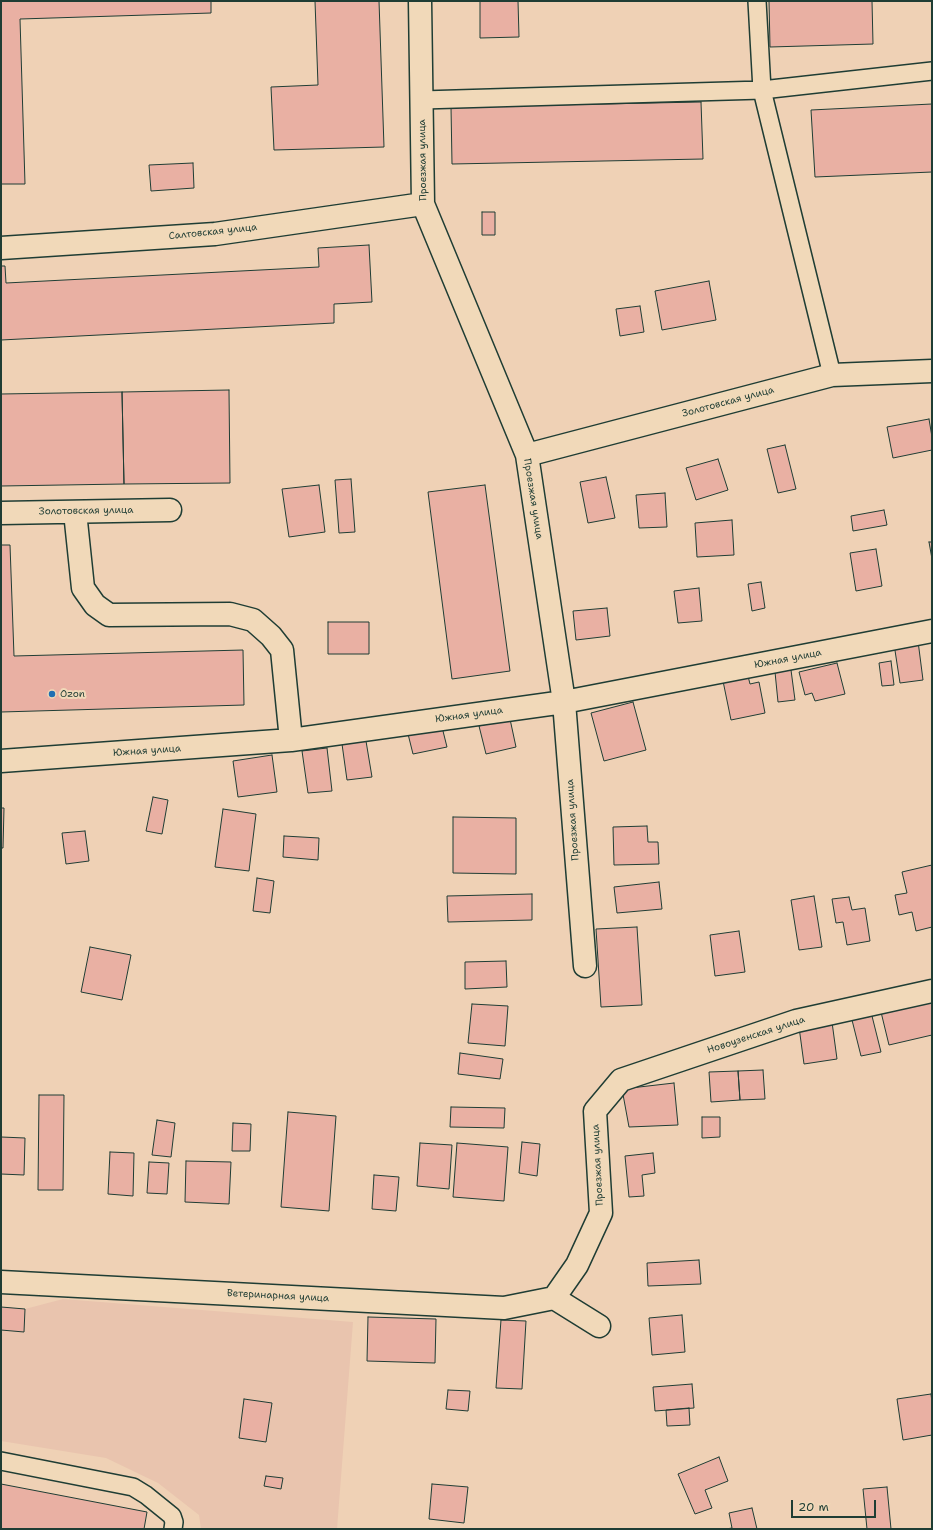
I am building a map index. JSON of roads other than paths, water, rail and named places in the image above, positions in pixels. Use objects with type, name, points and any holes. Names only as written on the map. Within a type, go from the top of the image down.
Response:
[{"type":"street","name":"Проезжая улица","points":[[420,1],[423,204],[527,455],[564,702],[585,966]]},
{"type":"street","name":"Салтовская улица","points":[[1,248],[215,234],[423,204]]},
{"type":"street","name":"Золотовская улица","points":[[527,455],[832,375],[932,371]]},
{"type":"street","name":"Золотовская улица","points":[[1,513],[170,510]]},
{"type":"street","points":[[75,512],[83,588],[95,605],[109,615],[230,614],[252,620],[271,636],[282,650],[291,740]]},
{"type":"street","name":"Южная улица","points":[[1,761],[291,740],[564,702],[932,631]]},
{"type":"street","name":"Новоузенская улица","points":[[596,1111],[621,1080],[796,1021],[932,991]]},
{"type":"street","name":"Проезжая улица","points":[[554,1298],[577,1265],[601,1213],[596,1111]]},
{"type":"street","name":"Ветеринарная улица","points":[[1,1282],[504,1308],[554,1298]]},
{"type":"street","points":[[554,1298],[599,1326]]},
{"type":"lane","points":[[757,1],[762,90],[832,375]]},
{"type":"lane","points":[[422,100],[762,90],[932,71]]},
{"type":"lane","points":[[1,1461],[133,1487],[146,1495],[172,1516],[174,1522],[173,1529]]},
{"type":"place","name":"Ozon","points":[[52,694]]}]
